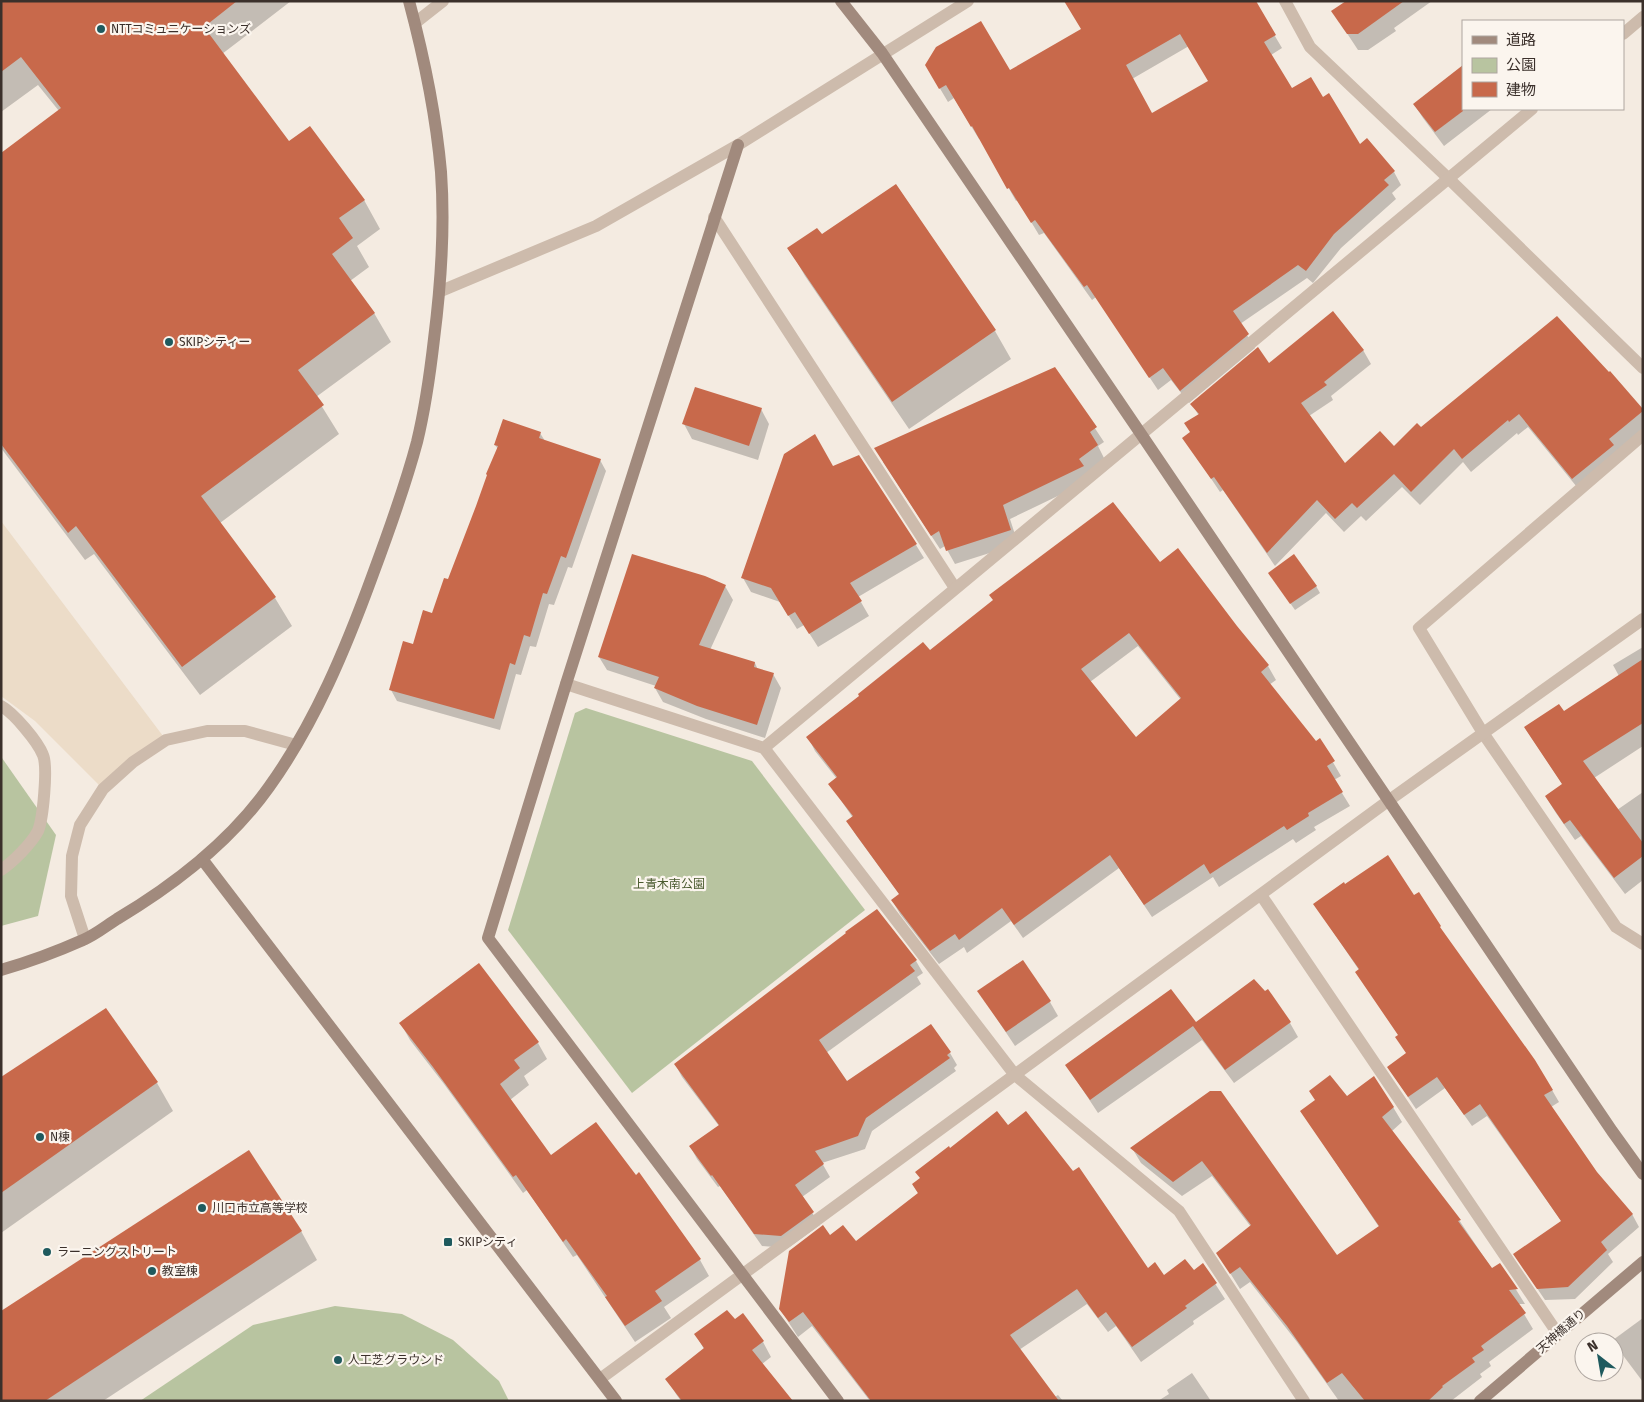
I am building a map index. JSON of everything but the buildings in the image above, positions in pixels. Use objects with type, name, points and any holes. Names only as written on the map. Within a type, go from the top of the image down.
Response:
[{"type":"street","points":[[1,970],[32,961],[85,939],[145,903],[202,859],[234,828],[268,789],[296,745],[333,673],[362,603],[394,517],[417,441],[430,373],[440,291],[441,172],[432,100],[409,1]]},
{"type":"street","points":[[415,23],[443,1]]},
{"type":"street","points":[[841,1],[882,53],[1142,434],[1612,1132],[1643,1174]]},
{"type":"street","points":[[440,291],[596,226],[738,145],[882,53],[968,1]]},
{"type":"street","points":[[1285,1],[1310,47],[1643,368]]},
{"type":"street","points":[[1624,33],[1643,17]]},
{"type":"street","points":[[764,748],[1531,110]]},
{"type":"street","points":[[738,145],[566,684],[488,938],[838,1401]]},
{"type":"street","points":[[714,217],[955,588]]},
{"type":"street","points":[[1643,435],[1419,628],[1483,733],[1616,927],[1643,944]]},
{"type":"street","points":[[600,1379],[1388,801],[1643,619]]},
{"type":"street","points":[[566,684],[764,748],[1015,1075],[1179,1211],[1304,1401]]},
{"type":"street","points":[[1,706],[7,709],[24,728],[44,756],[45,790],[38,831],[15,860],[1,870]]},
{"type":"street","points":[[85,939],[71,896],[72,856],[80,825],[104,789],[133,762],[166,740],[207,731],[245,731],[296,745]]},
{"type":"street","points":[[202,859],[616,1401]]},
{"type":"street","points":[[1262,895],[1558,1334]]},
{"type":"street","name":"天神橋通り","points":[[1480,1401],[1643,1262]]},
{"type":"green space","name":"上青木南公園","points":[[586,708],[752,761],[865,910],[632,1093],[508,930],[575,713]]},
{"type":"green space","points":[[2,758],[56,835],[38,916],[1,926]]},
{"type":"green space","name":"人工芝グラウンド","points":[[335,1306],[402,1314],[453,1340],[499,1381],[509,1401],[140,1401],[253,1325]]},
{"type":"shaded area","points":[[1,521],[166,740],[103,789],[35,721],[1,696]]},
{"type":"place","name":"NTTコミュニケーションズ","points":[[101,29]]},
{"type":"place","name":"SKIPシティー","points":[[169,342]]},
{"type":"place","name":"N棟","points":[[40,1137]]},
{"type":"place","name":"川口市立高等学校","points":[[202,1208]]},
{"type":"place","name":"SKIPシティ","points":[[448,1242]]},
{"type":"place","name":"ラーニングストリート","points":[[47,1252]]},
{"type":"place","name":"教室棟","points":[[152,1271]]},
{"type":"place","name":"人工芝グラウンド","points":[[338,1360]]}]
